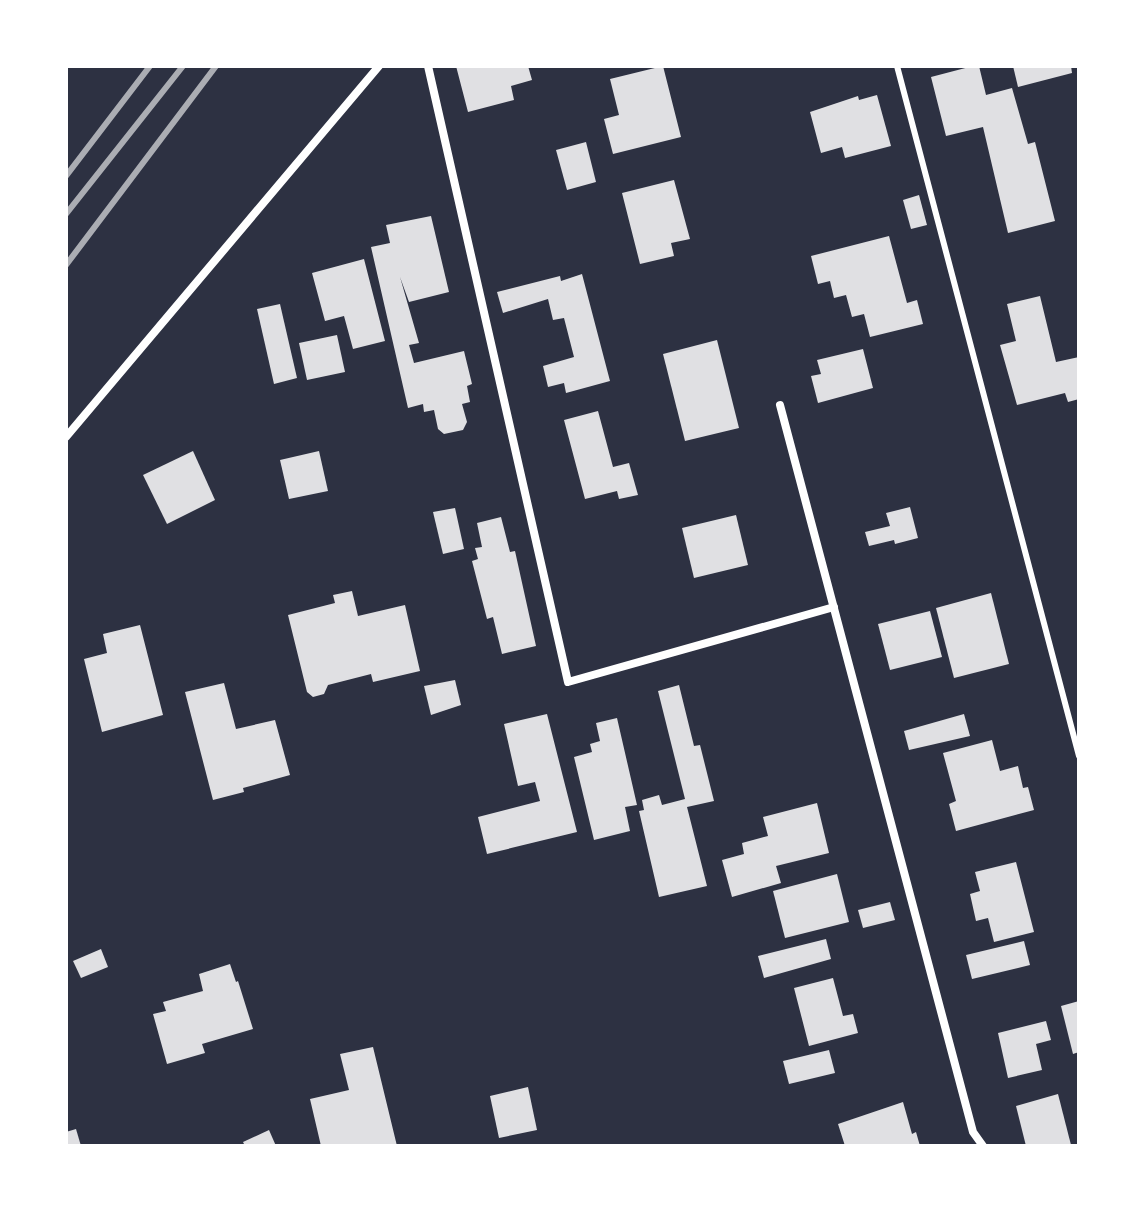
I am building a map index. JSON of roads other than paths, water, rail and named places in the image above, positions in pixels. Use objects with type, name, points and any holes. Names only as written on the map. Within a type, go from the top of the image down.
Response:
[{"type":"street","points":[[66,437],[379,66]]},
{"type":"street","points":[[428,66],[568,682],[834,607]]},
{"type":"street","points":[[780,405],[973,1132],[983,1146]]},
{"type":"lane","points":[[897,66],[1079,756]]},
{"type":"railway","points":[[66,176],[150,66]]},
{"type":"railway","points":[[66,214],[183,66]]},
{"type":"railway","points":[[66,265],[216,66]]}]
